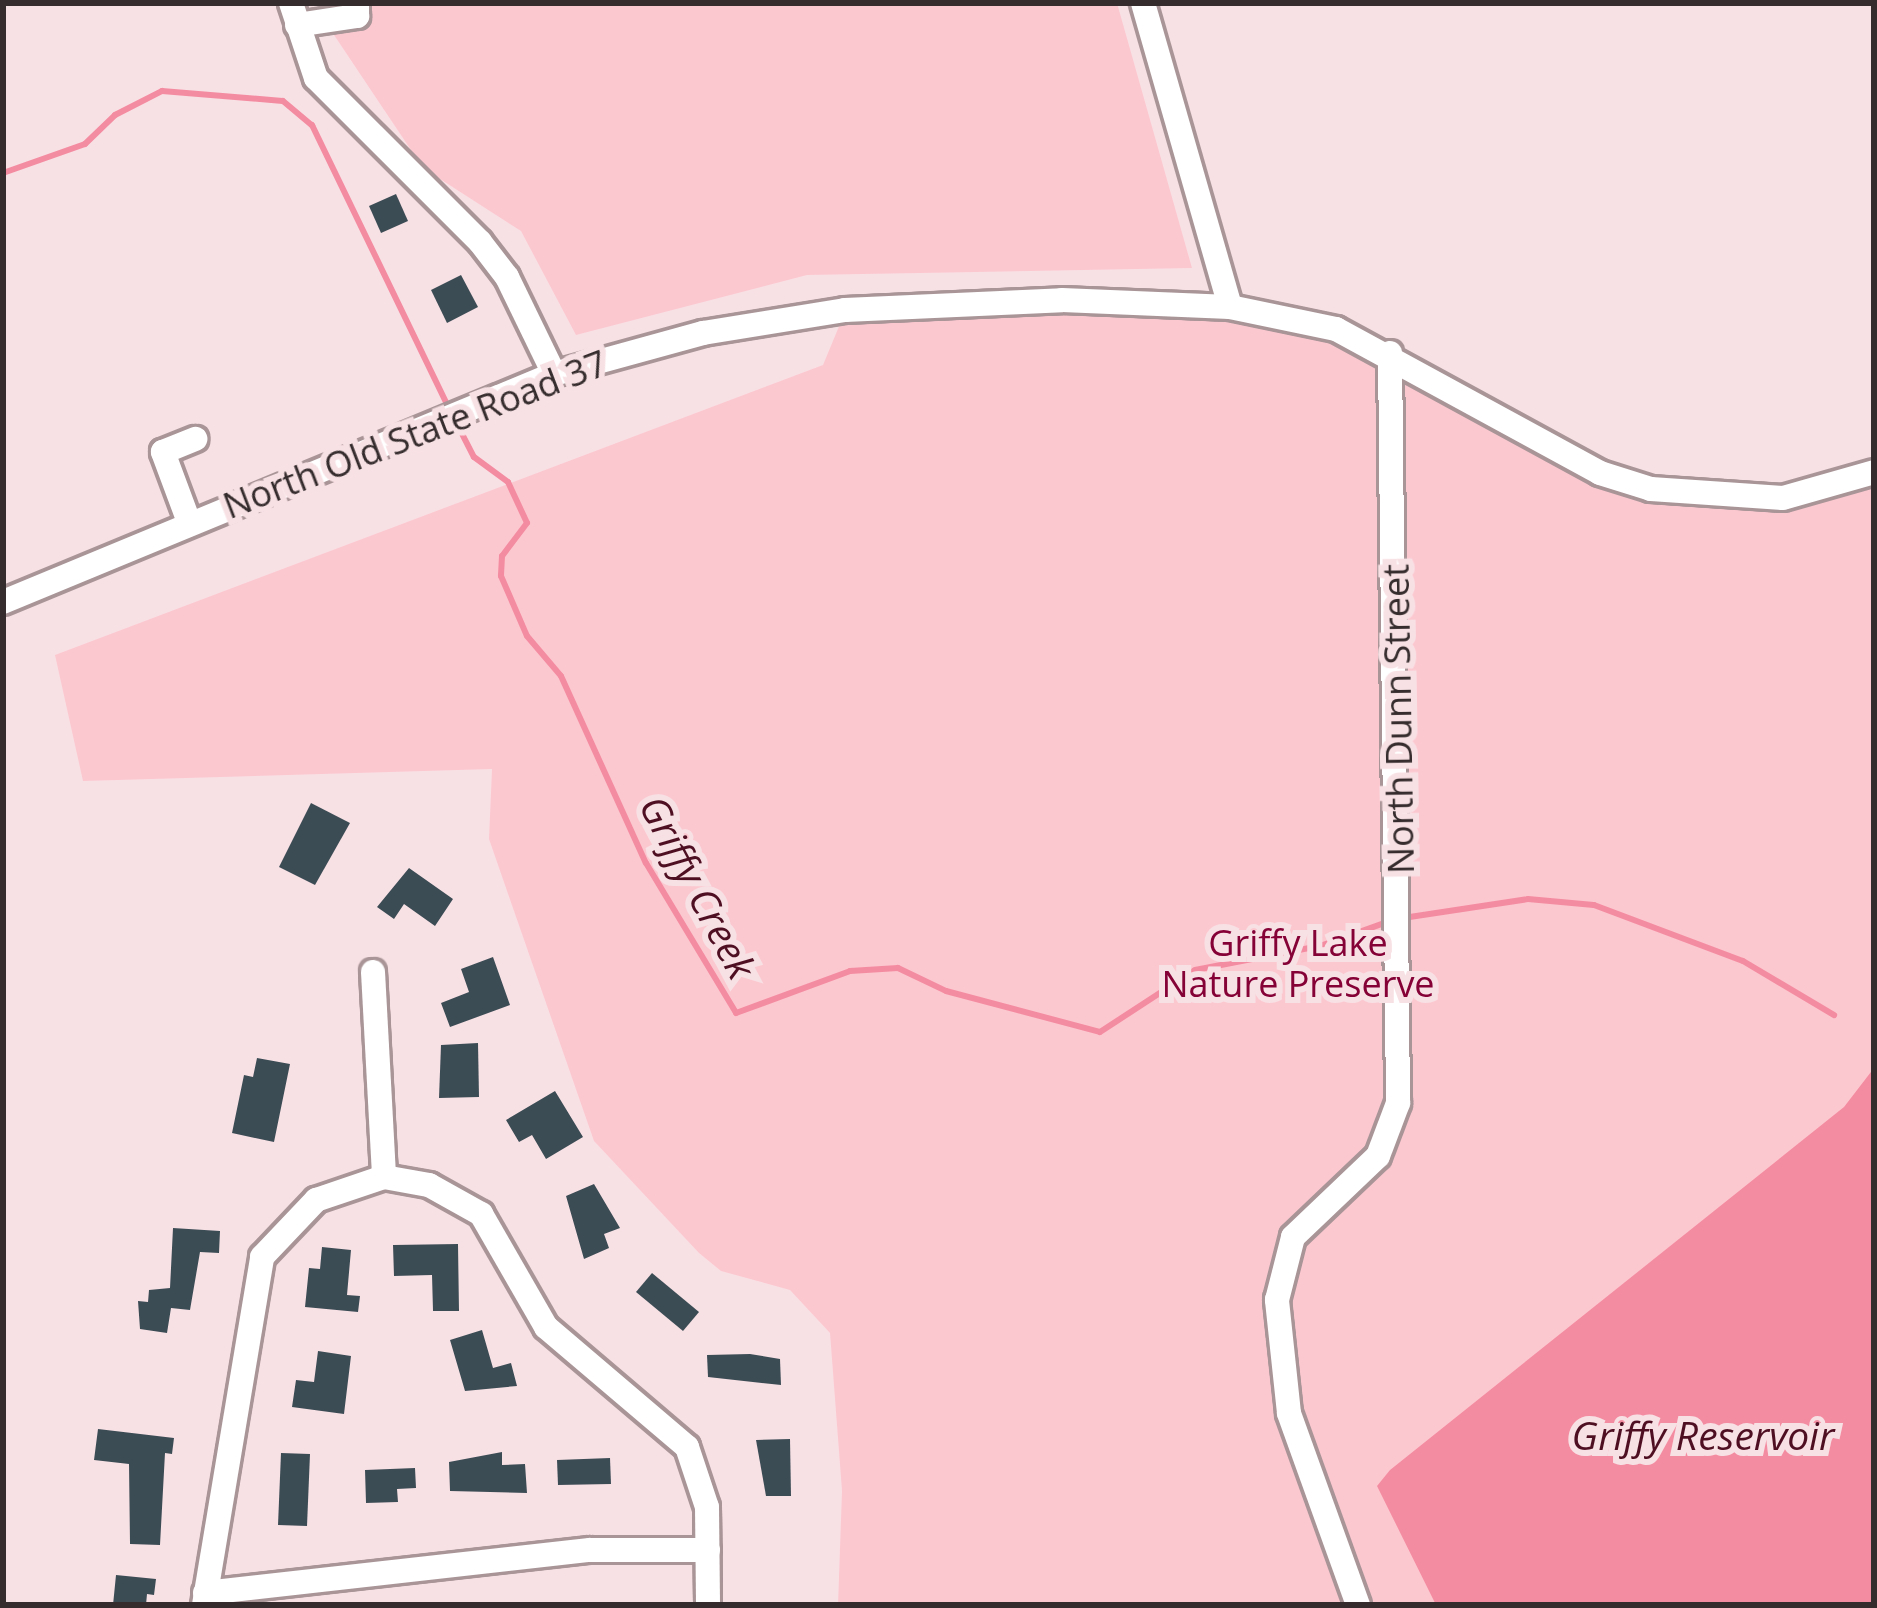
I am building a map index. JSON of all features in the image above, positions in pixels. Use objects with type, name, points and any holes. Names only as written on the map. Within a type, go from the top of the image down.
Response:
[{"type":"street","points":[[357,3],[357,16],[294,14],[316,78],[507,277],[554,374]]},
{"type":"street","points":[[1143,3],[1231,307]]},
{"type":"street","name":"North Old State Road 37","points":[[3,602],[554,374],[684,338],[845,310],[1062,300],[1231,307],[1336,329],[1390,353],[1600,472],[1651,489],[1783,498],[1874,472]]},
{"type":"street","name":"North Dunn Street","points":[[1358,1605],[1289,1413],[1277,1300],[1299,1228],[1378,1156],[1392,1129],[1401,924],[1390,353]]},
{"type":"street","points":[[189,522],[163,452],[195,439]]},
{"type":"street","points":[[373,972],[384,1177]]},
{"type":"street","points":[[708,1550],[590,1550],[205,1599],[262,1257],[316,1200],[384,1177],[429,1186],[481,1214],[546,1327],[678,1436],[702,1482],[708,1550],[709,1605]]},
{"type":"green space","points":[[326,3],[1117,3],[1192,268],[807,275],[576,335],[521,231],[423,168],[326,23]]},
{"type":"green space","name":"Griffy Lake Nature Preserve","points":[[847,307],[1231,307],[1336,329],[1600,473],[1736,500],[1874,472],[1874,1605],[838,1605],[842,1491],[830,1333],[790,1290],[721,1271],[594,1141],[489,839],[492,769],[83,781],[55,655],[823,365]]},
{"type":"water","name":"Griffy Reservoir","points":[[1874,1068],[1874,1605],[1436,1605],[1377,1486],[1390,1470],[1844,1107]]},
{"type":"building","points":[[396,194],[408,221],[381,233],[369,206]]},
{"type":"building","points":[[461,275],[478,307],[447,323],[431,290]]},
{"type":"building","points":[[311,803],[350,823],[315,885],[279,867]]},
{"type":"building","points":[[409,868],[453,899],[435,926],[404,904],[394,919],[377,907]]},
{"type":"building","points":[[493,957],[510,1005],[450,1027],[441,1003],[469,992],[461,969]]},
{"type":"building","points":[[478,1043],[479,1097],[439,1098],[441,1045]]},
{"type":"building","points":[[257,1058],[290,1064],[274,1142],[232,1133],[244,1075],[253,1077]]},
{"type":"building","points":[[555,1091],[583,1137],[546,1159],[532,1135],[519,1142],[506,1120]]},
{"type":"building","points":[[594,1184],[620,1228],[604,1234],[609,1248],[584,1259],[566,1196]]},
{"type":"building","points":[[173,1228],[220,1231],[219,1253],[200,1252],[190,1310],[171,1308],[167,1333],[140,1329],[138,1301],[148,1302],[149,1290],[170,1288]]},
{"type":"building","points":[[458,1244],[459,1311],[433,1311],[432,1275],[394,1276],[393,1245]]},
{"type":"building","points":[[322,1247],[351,1250],[347,1295],[360,1296],[358,1312],[305,1307],[309,1268],[320,1269]]},
{"type":"building","points":[[652,1273],[699,1312],[683,1331],[636,1292]]},
{"type":"building","points":[[482,1330],[493,1368],[511,1363],[517,1386],[465,1391],[450,1340]]},
{"type":"building","points":[[318,1351],[351,1356],[344,1414],[292,1407],[296,1380],[314,1382]]},
{"type":"building","points":[[707,1355],[780,1359],[781,1385],[708,1377]]},
{"type":"building","points":[[98,1429],[174,1438],[172,1454],[165,1453],[160,1545],[130,1544],[129,1464],[94,1460]]},
{"type":"building","points":[[790,1439],[791,1496],[766,1496],[756,1440]]},
{"type":"building","points":[[502,1452],[502,1465],[525,1464],[527,1493],[450,1491],[449,1462]]},
{"type":"building","points":[[281,1453],[310,1454],[307,1526],[278,1525]]},
{"type":"building","points":[[610,1458],[611,1484],[558,1485],[557,1460]]},
{"type":"building","points":[[415,1468],[416,1488],[397,1489],[398,1502],[366,1503],[365,1470]]},
{"type":"building","points":[[116,1575],[156,1579],[154,1595],[147,1594],[146,1605],[113,1605]]},
{"type":"waterway","name":"Griffy Creek","points":[[3,173],[85,144],[115,115],[162,91],[283,101],[312,125],[451,412]]},
{"type":"waterway","name":"Griffy Creek","points":[[457,424],[474,457],[508,482],[527,523],[502,556],[501,576],[527,636],[561,676],[646,863],[736,1013],[850,971],[898,968],[946,991],[1100,1032],[1195,970],[1320,946],[1390,921]]},
{"type":"waterway","name":"Griffy Creek","points":[[1403,918],[1528,899],[1594,905],[1743,961],[1834,1015]]}]
